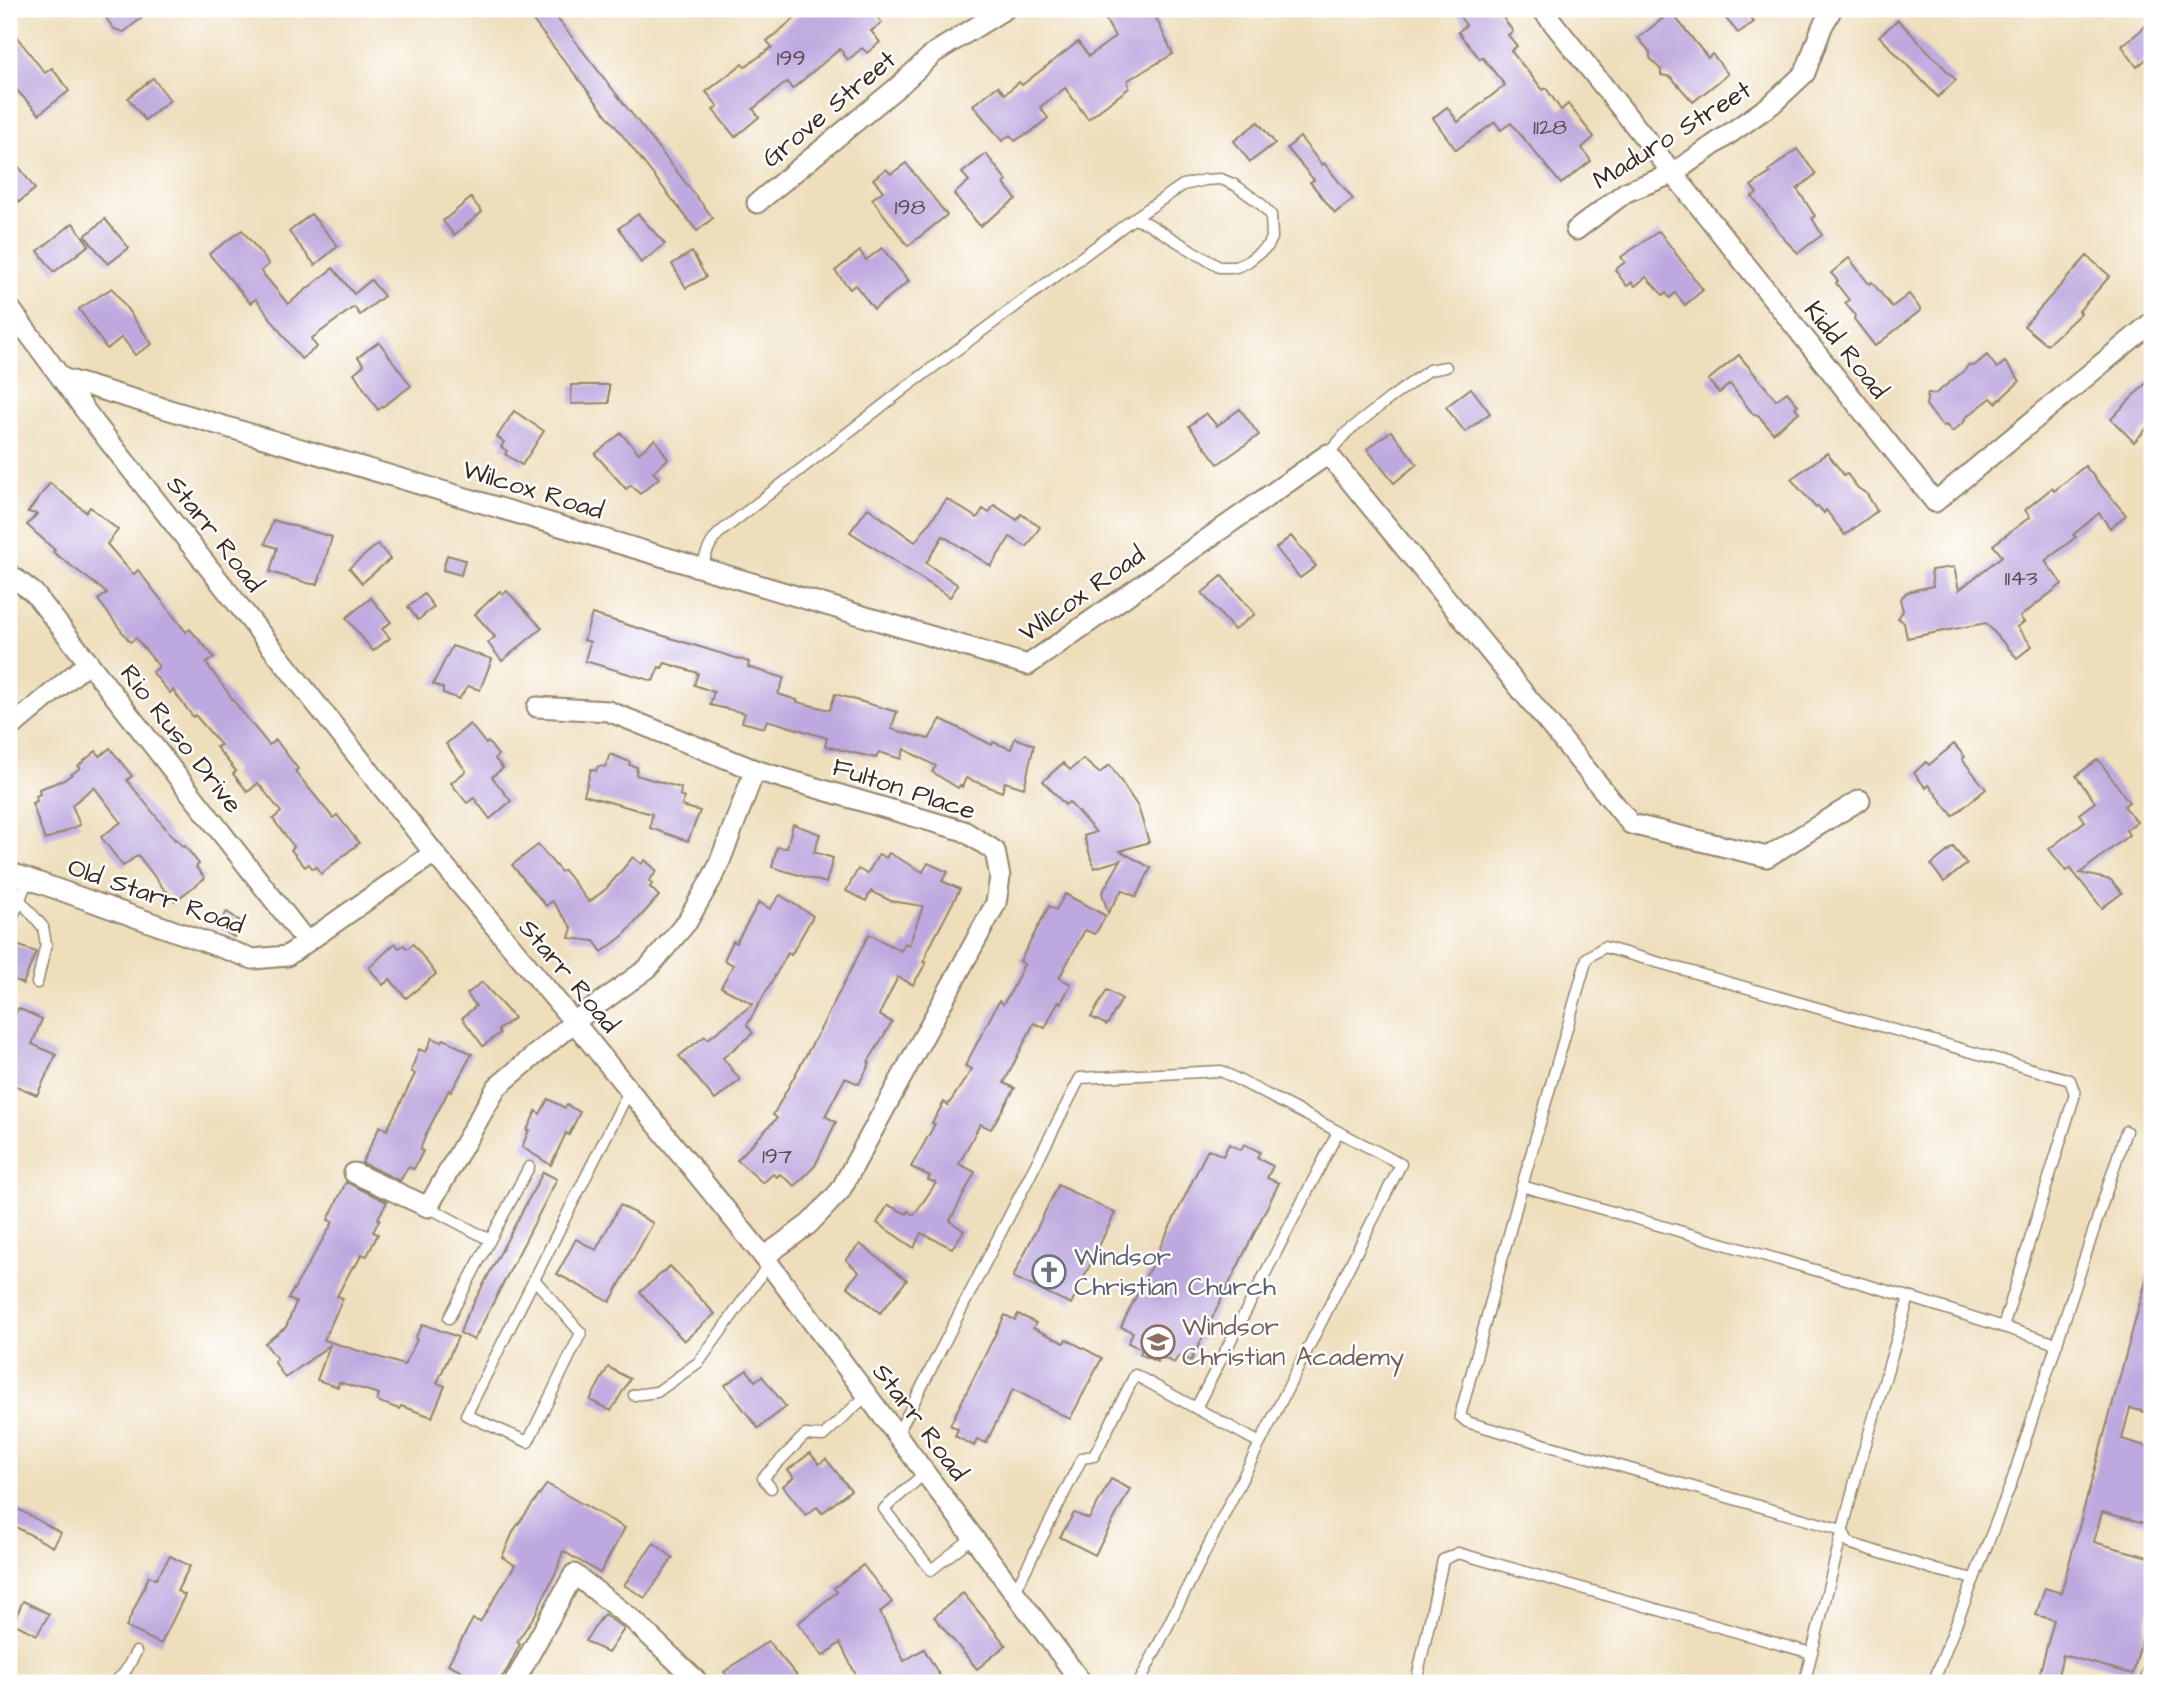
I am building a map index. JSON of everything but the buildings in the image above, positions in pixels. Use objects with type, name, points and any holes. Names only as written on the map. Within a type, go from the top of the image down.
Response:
[{"type":"street","name":"Grove Street","points":[[757,203],[900,85],[934,53],[1005,9]]},
{"type":"street","name":"Kidd Road","points":[[1542,9],[1935,502],[2152,321]]},
{"type":"street","name":"Maduro Street","points":[[1576,230],[1626,191],[1672,174],[1772,104],[1805,73],[1822,26],[1832,9]]},
{"type":"street","name":"Starr Road","points":[[9,307],[93,421],[433,853],[574,1022],[766,1260],[1082,1683]]},
{"type":"street","name":"Wilcox Road","points":[[62,378],[1028,665],[1328,454]]},
{"type":"street","points":[[1328,454],[1631,824],[1767,857],[1860,800]]},
{"type":"street","name":"Rio Ruso Drive","points":[[9,574],[34,593],[306,941]]},
{"type":"street","points":[[16,723],[88,663]]},
{"type":"street","name":"Fulton Place","points":[[537,707],[608,711],[755,769],[964,831],[995,851],[1000,877],[996,903],[840,1191],[810,1224],[766,1260]]},
{"type":"street","points":[[354,1173],[428,1207],[497,1087],[574,1022],[648,968],[687,922],[717,869],[755,769]]},
{"type":"street","points":[[306,941],[433,853]]},
{"type":"street","name":"Old Starr Road","points":[[9,873],[253,959],[287,956],[306,941]]},
{"type":"street","points":[[514,1683],[574,1574],[634,1620],[699,1683]]},
{"type":"lane","points":[[701,568],[712,540],[719,533],[904,390],[1133,219],[1184,185],[1221,179],[1235,185],[1266,209],[1270,215],[1272,238],[1268,246],[1246,262],[1236,267],[1219,267],[1147,223],[1133,219]]},
{"type":"lane","points":[[1328,454],[1348,432],[1389,399],[1429,370],[1446,367]]},
{"type":"lane","points":[[11,922],[28,879]]},
{"type":"lane","points":[[20,900],[43,927],[46,944],[37,983]]},
{"type":"lane","points":[[1974,1579],[1849,1543],[1842,1530],[1467,1422],[1460,1416],[1587,958],[1604,947],[2070,1080],[2075,1094],[2003,1327]]},
{"type":"lane","points":[[897,1436],[1080,1078],[1221,1071],[1401,1164],[1139,1683]]},
{"type":"lane","points":[[534,1279],[581,1333],[528,1442],[466,1415],[534,1279],[629,1090]]},
{"type":"lane","points":[[1933,1683],[2011,1484],[2126,1131]]},
{"type":"lane","points":[[1196,1408],[1338,1132]]},
{"type":"lane","points":[[449,1318],[529,1167]]},
{"type":"lane","points":[[1522,1186],[1909,1297],[2057,1344]]},
{"type":"lane","points":[[428,1207],[490,1240]]},
{"type":"lane","points":[[634,1395],[657,1392],[699,1362],[766,1260]]},
{"type":"lane","points":[[1806,1683],[1811,1653],[1855,1481],[1909,1297]]},
{"type":"lane","points":[[1014,1593],[1082,1458],[1094,1456],[1135,1375],[1260,1443]]},
{"type":"lane","points":[[771,1488],[763,1478],[805,1436],[823,1436],[867,1395]]},
{"type":"lane","points":[[925,1473],[884,1509],[931,1570],[973,1538]]},
{"type":"lane","points":[[1416,1683],[1443,1560],[1458,1553],[1811,1653]]},
{"type":"lane","points":[[114,1683],[125,1672],[136,1652]]},
{"type":"lane","points":[[2145,1683],[2152,1659]]},
{"type":"place","name":"Windsor Christian Church","points":[[1049,1272]]},
{"type":"place","name":"Windsor Christian Academy","points":[[1158,1342]]}]
